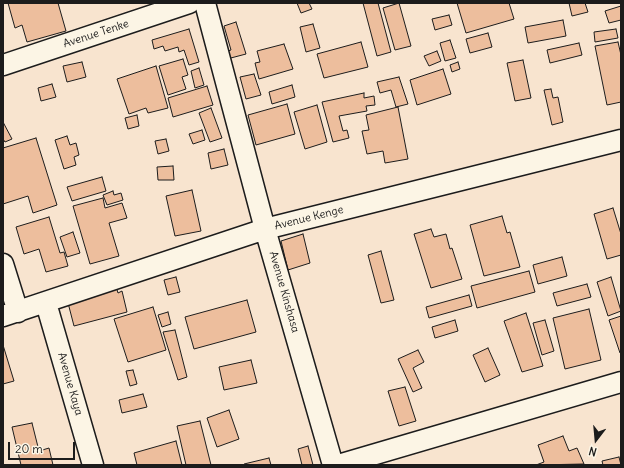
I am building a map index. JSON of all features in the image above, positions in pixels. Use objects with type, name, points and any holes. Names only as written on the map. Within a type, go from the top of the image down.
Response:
[{"type":"street","name":"Avenue Tenke","points":[[3,65],[189,3]]},
{"type":"street","name":"Avenue Kinshasa","points":[[205,3],[265,229],[333,465]]},
{"type":"street","name":"Avenue Kenge","points":[[10,314],[265,229],[621,140]]},
{"type":"street","points":[[3,264],[10,314]]},
{"type":"street","name":"Avenue Kaya","points":[[46,303],[94,465]]},
{"type":"street","points":[[338,465],[621,382]]},
{"type":"building","points":[[8,3],[58,3],[66,31],[27,42],[22,25],[15,28]]},
{"type":"building","points":[[297,3],[309,3],[312,9],[301,13]]},
{"type":"building","points":[[363,3],[378,3],[391,52],[377,56]]},
{"type":"building","points":[[399,3],[411,46],[395,50],[383,8]]},
{"type":"building","points":[[457,3],[509,3],[514,19],[466,33]]},
{"type":"building","points":[[569,3],[585,3],[588,12],[572,16]]},
{"type":"building","points":[[621,6],[621,20],[609,23],[605,11]]},
{"type":"building","points":[[449,15],[452,25],[435,30],[432,19]]},
{"type":"building","points":[[563,20],[566,36],[528,43],[525,27]]},
{"type":"building","points":[[236,22],[246,54],[227,59],[225,52],[231,50],[224,26]]},
{"type":"building","points":[[313,24],[320,48],[306,52],[300,27]]},
{"type":"building","points":[[189,29],[199,62],[189,65],[184,50],[179,52],[178,47],[165,51],[163,46],[154,49],[152,40]]},
{"type":"building","points":[[616,29],[618,38],[595,42],[594,32]]},
{"type":"building","points":[[488,33],[492,47],[470,53],[466,39]]},
{"type":"building","points":[[450,40],[456,58],[445,61],[440,43]]},
{"type":"building","points":[[361,42],[368,67],[324,78],[317,54]]},
{"type":"building","points":[[618,42],[621,55],[621,102],[607,105],[595,46]]},
{"type":"building","points":[[579,43],[582,55],[550,63],[547,50]]},
{"type":"building","points":[[284,44],[293,69],[259,79],[255,63],[260,62],[257,51]]},
{"type":"building","points":[[437,51],[441,61],[429,66],[424,56]]},
{"type":"building","points":[[183,59],[188,75],[182,77],[186,89],[168,95],[159,66]]},
{"type":"building","points":[[523,60],[531,98],[515,101],[507,63]]},
{"type":"building","points":[[82,62],[86,77],[67,82],[63,66]]},
{"type":"building","points":[[458,62],[460,69],[452,72],[450,65]]},
{"type":"building","points":[[156,66],[168,108],[148,113],[146,108],[129,114],[117,79]]},
{"type":"building","points":[[199,68],[204,85],[195,88],[191,71]]},
{"type":"building","points":[[443,69],[451,94],[417,105],[410,80]]},
{"type":"building","points":[[254,74],[261,95],[246,99],[240,77]]},
{"type":"building","points":[[399,77],[408,104],[396,107],[391,90],[380,93],[377,82]]},
{"type":"building","points":[[52,84],[56,97],[41,101],[38,88]]},
{"type":"building","points":[[292,85],[295,97],[272,104],[269,92]]},
{"type":"building","points":[[207,86],[213,105],[173,117],[168,98]]},
{"type":"building","points":[[551,89],[553,98],[558,97],[563,122],[552,125],[544,90]]},
{"type":"building","points":[[364,93],[364,98],[374,96],[375,105],[366,106],[367,111],[339,116],[343,131],[347,130],[349,138],[333,142],[322,102]]},
{"type":"building","points":[[287,104],[295,134],[256,145],[248,115]]},
{"type":"building","points":[[317,105],[327,142],[305,149],[294,112]]},
{"type":"building","points":[[398,107],[408,159],[385,163],[383,151],[367,154],[362,131],[369,130],[366,115]]},
{"type":"building","points":[[211,108],[222,138],[210,142],[199,113]]},
{"type":"building","points":[[137,115],[139,126],[128,129],[125,118]]},
{"type":"building","points":[[3,122],[12,139],[5,142],[3,139]]},
{"type":"building","points":[[202,130],[205,140],[193,144],[189,134]]},
{"type":"building","points":[[67,136],[70,145],[76,143],[79,155],[74,157],[76,165],[64,169],[55,140]]},
{"type":"building","points":[[36,138],[57,205],[33,213],[28,196],[3,204],[3,148]]},
{"type":"building","points":[[166,139],[169,151],[158,154],[155,141]]},
{"type":"building","points":[[224,149],[228,165],[211,169],[208,153]]},
{"type":"building","points":[[173,166],[174,180],[158,180],[157,167]]},
{"type":"building","points":[[102,177],[106,191],[72,201],[67,187]]},
{"type":"building","points":[[192,190],[201,231],[175,236],[166,196]]},
{"type":"building","points":[[113,191],[114,195],[121,193],[123,200],[107,205],[103,195]]},
{"type":"building","points":[[103,198],[105,208],[122,203],[127,218],[109,223],[119,256],[90,264],[73,206]]},
{"type":"building","points":[[613,208],[621,234],[621,255],[607,259],[594,214]]},
{"type":"building","points":[[502,216],[507,233],[510,232],[520,267],[484,276],[470,225]]},
{"type":"building","points":[[49,217],[60,253],[64,252],[68,266],[46,272],[39,249],[24,254],[16,227]]},
{"type":"building","points":[[431,229],[434,237],[446,234],[450,249],[452,248],[462,279],[431,288],[414,234]]},
{"type":"building","points":[[73,232],[80,253],[67,257],[60,237]]},
{"type":"building","points":[[303,234],[310,263],[288,270],[281,241]]},
{"type":"building","points":[[381,251],[394,300],[381,303],[368,255]]},
{"type":"building","points":[[562,257],[567,276],[538,284],[533,265]]},
{"type":"building","points":[[529,271],[535,292],[477,308],[471,286]]},
{"type":"building","points":[[176,277],[180,292],[168,295],[164,280]]},
{"type":"building","points":[[611,277],[621,311],[608,316],[597,282]]},
{"type":"building","points":[[587,284],[591,297],[557,306],[553,293]]},
{"type":"building","points":[[116,286],[118,293],[122,291],[127,312],[74,326],[67,299]]},
{"type":"building","points":[[469,295],[472,306],[429,318],[426,307]]},
{"type":"building","points":[[247,300],[256,332],[194,349],[185,317]]},
{"type":"building","points":[[153,307],[166,350],[128,362],[114,319]]},
{"type":"building","points":[[589,309],[601,360],[565,369],[553,318]]},
{"type":"building","points":[[168,312],[171,324],[162,327],[158,315]]},
{"type":"building","points":[[526,313],[543,366],[522,372],[504,321]]},
{"type":"building","points":[[621,316],[621,353],[620,353],[609,320]]},
{"type":"building","points":[[455,320],[458,331],[435,338],[432,327]]},
{"type":"building","points":[[545,320],[554,351],[542,355],[533,323]]},
{"type":"building","points":[[175,330],[187,377],[178,380],[163,332]]},
{"type":"building","points":[[3,345],[14,381],[3,384]]},
{"type":"building","points":[[488,348],[500,375],[485,382],[473,355]]},
{"type":"building","points":[[418,350],[424,362],[413,368],[422,388],[413,392],[398,359]]},
{"type":"building","points":[[251,360],[257,383],[224,390],[219,367]]},
{"type":"building","points":[[133,370],[137,384],[130,386],[126,371]]},
{"type":"building","points":[[405,387],[416,421],[399,426],[388,391]]},
{"type":"building","points":[[143,394],[147,407],[122,413],[119,400]]},
{"type":"building","points":[[229,410],[239,439],[217,447],[207,418]]},
{"type":"building","points":[[200,421],[211,465],[186,465],[177,426]]},
{"type":"building","points":[[32,423],[39,451],[49,448],[53,465],[21,465],[12,427]]},
{"type":"building","points":[[563,436],[569,451],[577,448],[584,464],[536,465],[544,462],[538,445]]},
{"type":"building","points":[[176,441],[182,465],[137,465],[134,453]]},
{"type":"building","points":[[308,446],[313,465],[302,465],[298,449]]},
{"type":"building","points":[[619,457],[621,465],[603,465],[602,461]]},
{"type":"building","points":[[269,458],[271,465],[244,465],[244,464]]}]
